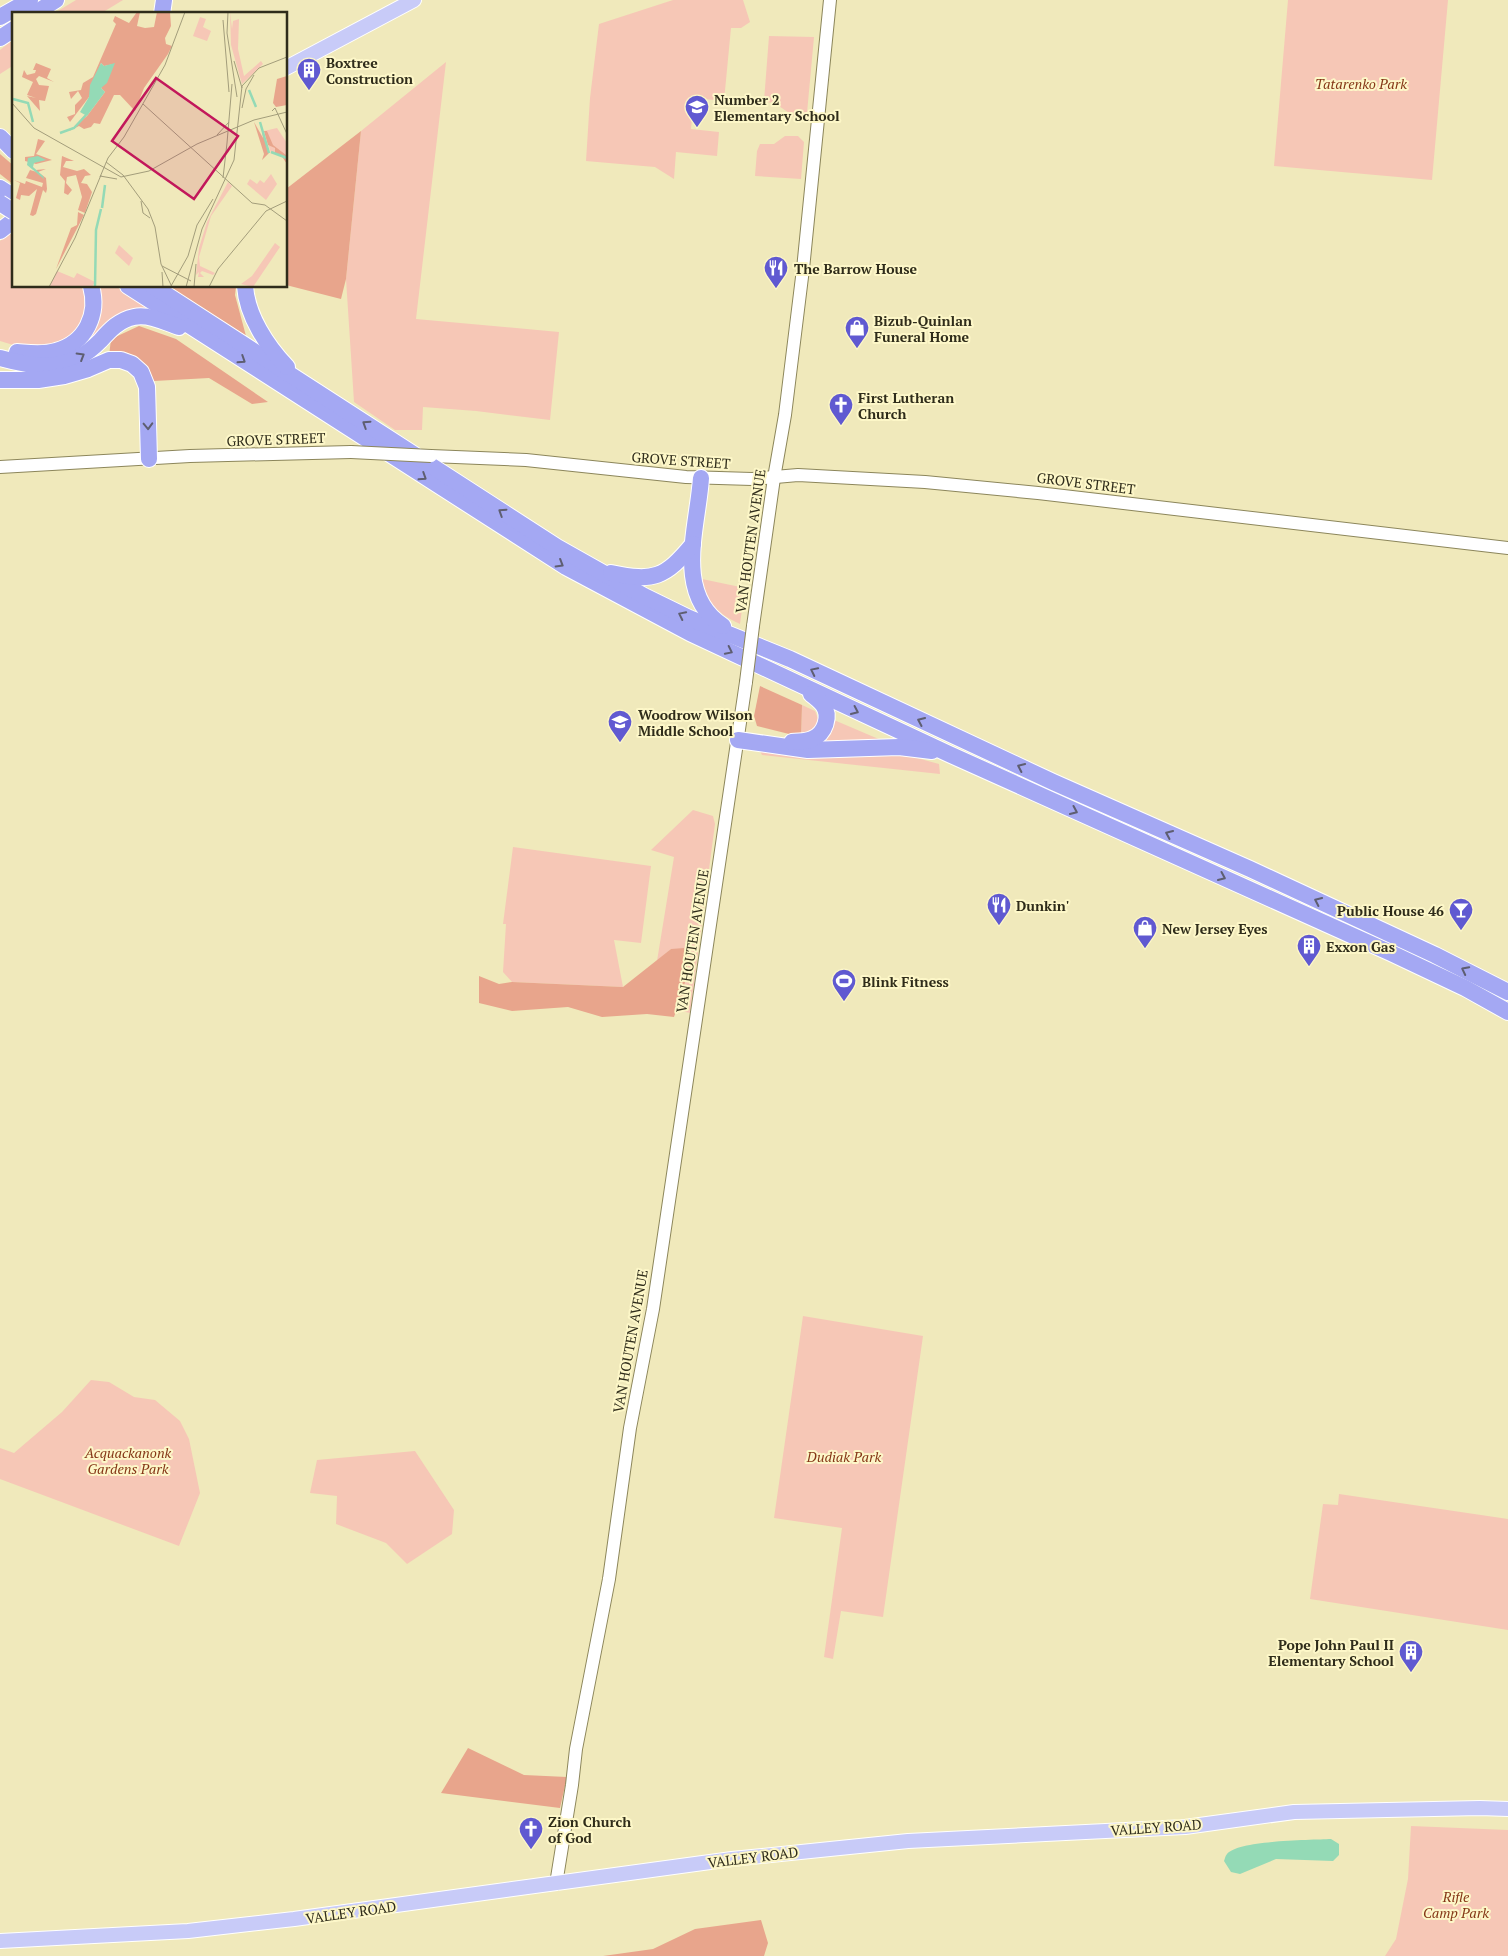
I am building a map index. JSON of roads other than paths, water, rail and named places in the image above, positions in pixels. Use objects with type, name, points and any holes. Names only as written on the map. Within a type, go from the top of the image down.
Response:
[{"type":"highway","points":[[0,17],[30,0]]},
{"type":"highway","points":[[37,12],[56,0]]},
{"type":"highway","points":[[0,38],[12,29]]},
{"type":"highway","points":[[0,127],[12,134]]},
{"type":"highway","points":[[0,136],[12,149]]},
{"type":"highway","points":[[4,194],[12,208]]},
{"type":"highway","points":[[0,213],[12,207]]},
{"type":"highway","points":[[0,227],[12,221]]},
{"type":"highway","points":[[0,231],[12,222]]},
{"type":"highway","points":[[0,347],[15,352],[36,354],[56,351],[69,346],[86,331],[92,316],[94,301],[91,288]]},
{"type":"highway","points":[[131,288],[559,564],[653,614],[794,683],[1349,934],[1465,988],[1508,1012]]},
{"type":"highway","points":[[156,288],[550,543],[594,569],[689,618],[790,659],[1053,782],[1250,869],[1435,955],[1508,992]]},
{"type":"highway","points":[[161,288],[186,308]]},
{"type":"highway","points":[[245,288],[251,313],[263,335],[281,361],[298,380]]},
{"type":"highway","points":[[0,369],[52,367],[78,359],[115,325],[134,316],[148,317],[171,324],[225,349]]},
{"type":"highway","points":[[0,358],[52,367]]},
{"type":"highway","points":[[0,380],[38,380],[64,376],[109,360],[121,360],[132,364],[141,372],[147,387],[149,459]]},
{"type":"highway","points":[[701,478],[693,544],[692,576],[696,594],[716,622],[744,640]]},
{"type":"highway","points":[[594,569],[630,576],[648,577],[660,574],[678,563],[693,544]]},
{"type":"highway","points":[[766,744],[813,739],[819,735],[824,727],[827,719],[823,704],[794,683]]},
{"type":"highway","points":[[738,740],[808,750],[910,747],[949,754]]},
{"type":"main road","points":[[288,67],[414,0]]},
{"type":"main road","name":"VAN HOUTEN AVENUE","points":[[556,1884],[578,1742],[610,1579],[630,1428],[653,1309],[693,1028],[738,740],[774,478],[786,410],[803,270],[830,0]]},
{"type":"main road","name":"GROVE STREET","points":[[0,467],[264,453],[351,452],[526,460],[634,473],[701,478],[752,479],[798,475],[925,482],[1038,492],[1508,548]]},
{"type":"main road","name":"VALLEY ROAD","points":[[0,1941],[188,1931],[294,1919],[761,1856],[908,1841],[1185,1827],[1294,1812],[1508,1809]]},
{"type":"place","name":"Boxtree Construction","points":[[309,91]]},
{"type":"place","name":"Number 2 Elementary School","points":[[697,128]]},
{"type":"place","name":"The Barrow House","points":[[776,289]]},
{"type":"place","name":"Bizub-Quinlan Funeral Home","points":[[857,349]]},
{"type":"place","name":"First Lutheran Church","points":[[841,426]]},
{"type":"place","name":"Woodrow Wilson Middle School","points":[[620,743]]},
{"type":"place","name":"Dunkin'","points":[[999,926]]},
{"type":"place","name":"Public House 46","points":[[1461,931]]},
{"type":"place","name":"New Jersey Eyes","points":[[1145,949]]},
{"type":"place","name":"Exxon Gas","points":[[1309,967]]},
{"type":"place","name":"Blink Fitness","points":[[844,1002]]},
{"type":"place","name":"Pope John Paul II Elementary School","points":[[1411,1673]]},
{"type":"place","name":"Zion Church of God","points":[[531,1850]]},
{"type":"park label","name":"Tatarenko Park","points":[[1361,83]]},
{"type":"park label","name":"Dudiak Park","points":[[844,1456]]},
{"type":"park label","name":"Acquackanonk Gardens Park","points":[[128,1460]]},
{"type":"park label","name":"Rifle Camp Park","points":[[1456,1904]]}]
